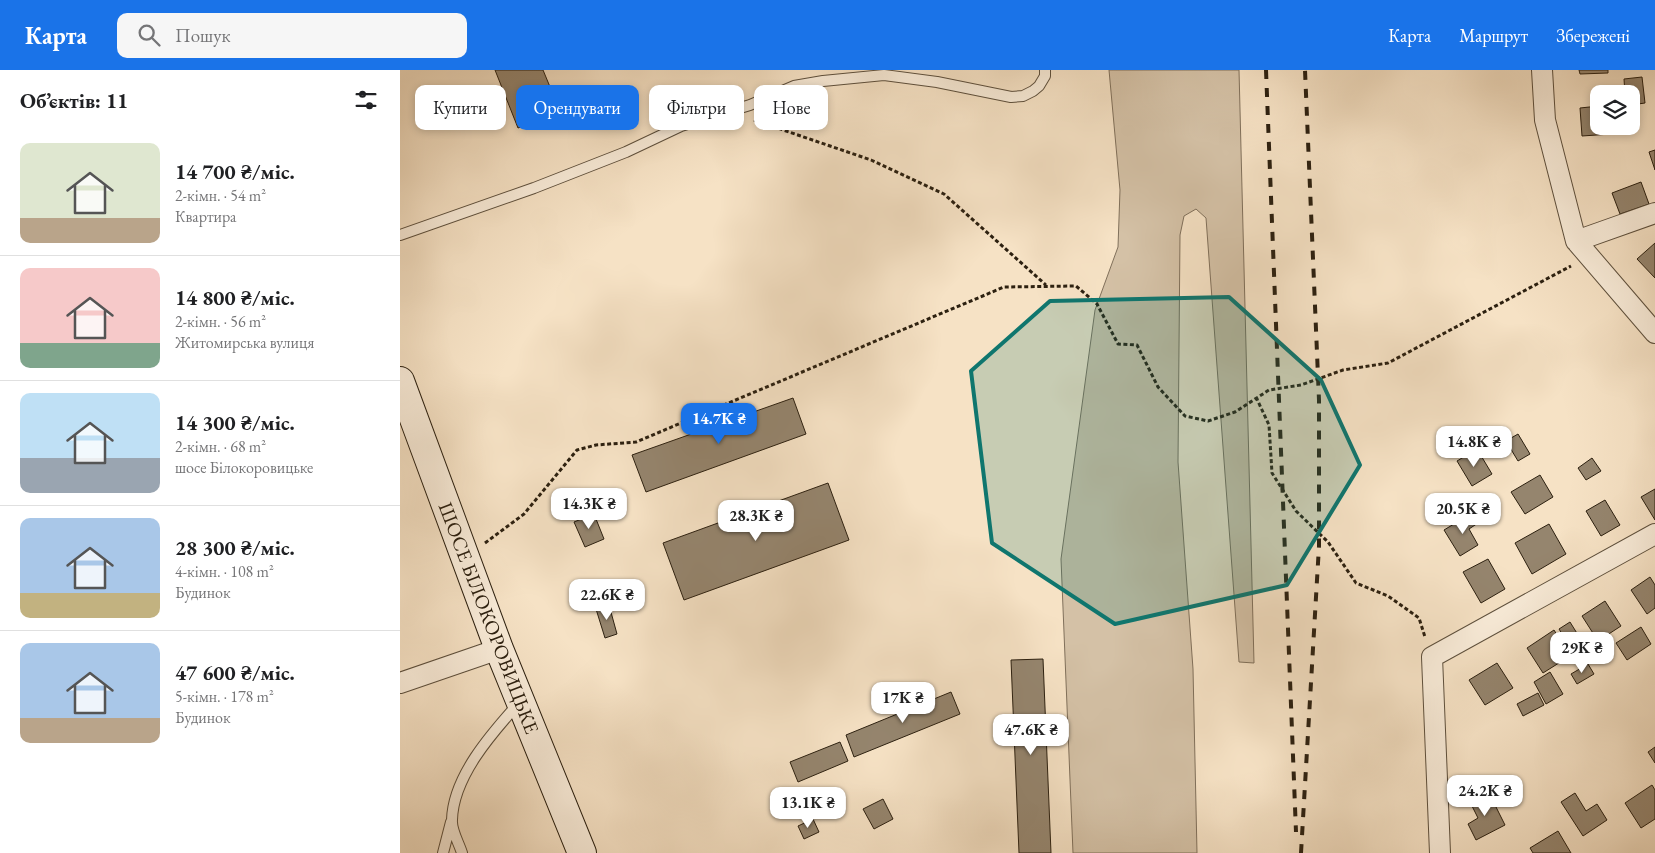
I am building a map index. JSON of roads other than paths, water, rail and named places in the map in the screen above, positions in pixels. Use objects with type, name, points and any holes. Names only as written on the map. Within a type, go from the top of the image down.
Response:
[{"type":"main road","name":"ШОСЕ БІЛОКОРОВИЦЬКЕ","points":[[400,381],[499,649],[582,853]]},
{"type":"street","points":[[1542,70],[1545,120],[1582,249],[1655,333]]},
{"type":"street","points":[[1582,249],[1655,213]]},
{"type":"street","points":[[1440,853],[1432,657],[1655,534]]},
{"type":"street","points":[[400,683],[499,649]]},
{"type":"lane","points":[[400,235],[534,188],[626,152],[681,126],[730,112],[794,86],[884,75],[937,82],[996,95],[1023,96],[1040,86],[1045,76],[1045,70]]},
{"type":"lane","points":[[443,853],[458,791],[485,740],[521,702]]},
{"type":"lane","points":[[452,821],[462,853]]},
{"type":"railway","points":[[1266,70],[1296,832]]},
{"type":"railway","points":[[1301,853],[1319,546],[1319,400],[1305,70]]}]
